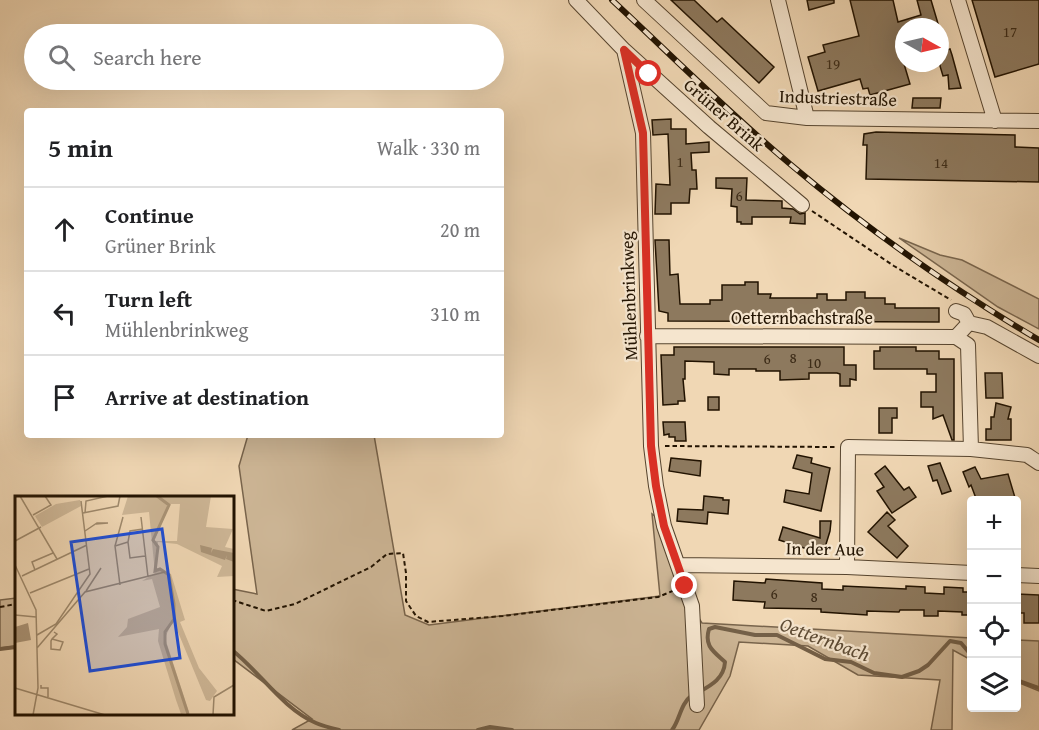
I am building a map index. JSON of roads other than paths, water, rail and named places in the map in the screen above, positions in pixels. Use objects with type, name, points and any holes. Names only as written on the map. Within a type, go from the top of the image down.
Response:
[{"type":"street","points":[[576,0],[624,50]]},
{"type":"street","name":"Industriestraße","points":[[644,0],[766,113],[807,118],[1039,121]]},
{"type":"street","points":[[778,0],[807,118]]},
{"type":"street","points":[[958,0],[995,121]]},
{"type":"street","name":"Grüner Brink","points":[[624,50],[709,127],[802,205]]},
{"type":"street","name":"Mühlenbrinkweg","points":[[624,50],[643,133],[651,446],[664,526],[692,606],[698,705]]},
{"type":"street","points":[[971,449],[968,345],[956,337],[963,316],[1039,356]]},
{"type":"street","name":"Oetternbachstraße","points":[[648,336],[956,337]]},
{"type":"street","points":[[847,567],[848,447],[971,449],[1027,455],[1039,463]]},
{"type":"street","name":"In der Aue","points":[[678,565],[847,567],[967,573]]},
{"type":"street","points":[[1021,575],[1039,576]]},
{"type":"waterway","name":"Oetternbach","points":[[699,692],[716,680],[724,668],[725,662],[711,648],[708,640],[709,629],[715,627],[755,635],[777,635],[825,659],[851,662],[874,673],[902,677],[928,665],[950,641],[961,643],[967,650]]},
{"type":"waterway","name":"Oetternbach","points":[[0,649],[15,647]]},
{"type":"waterway","name":"Oetternbach","points":[[234,652],[293,708],[316,723],[339,730]]},
{"type":"waterway","name":"Oetternbach","points":[[1021,682],[1039,688]]},
{"type":"waterway","name":"Oetternbach","points":[[672,730],[685,703],[692,695]]},
{"type":"waterway","name":"Oetternbach","points":[[478,730],[490,727],[512,730]]},
{"type":"railway","points":[[612,0],[745,124],[849,212],[910,257],[1039,340]]}]
